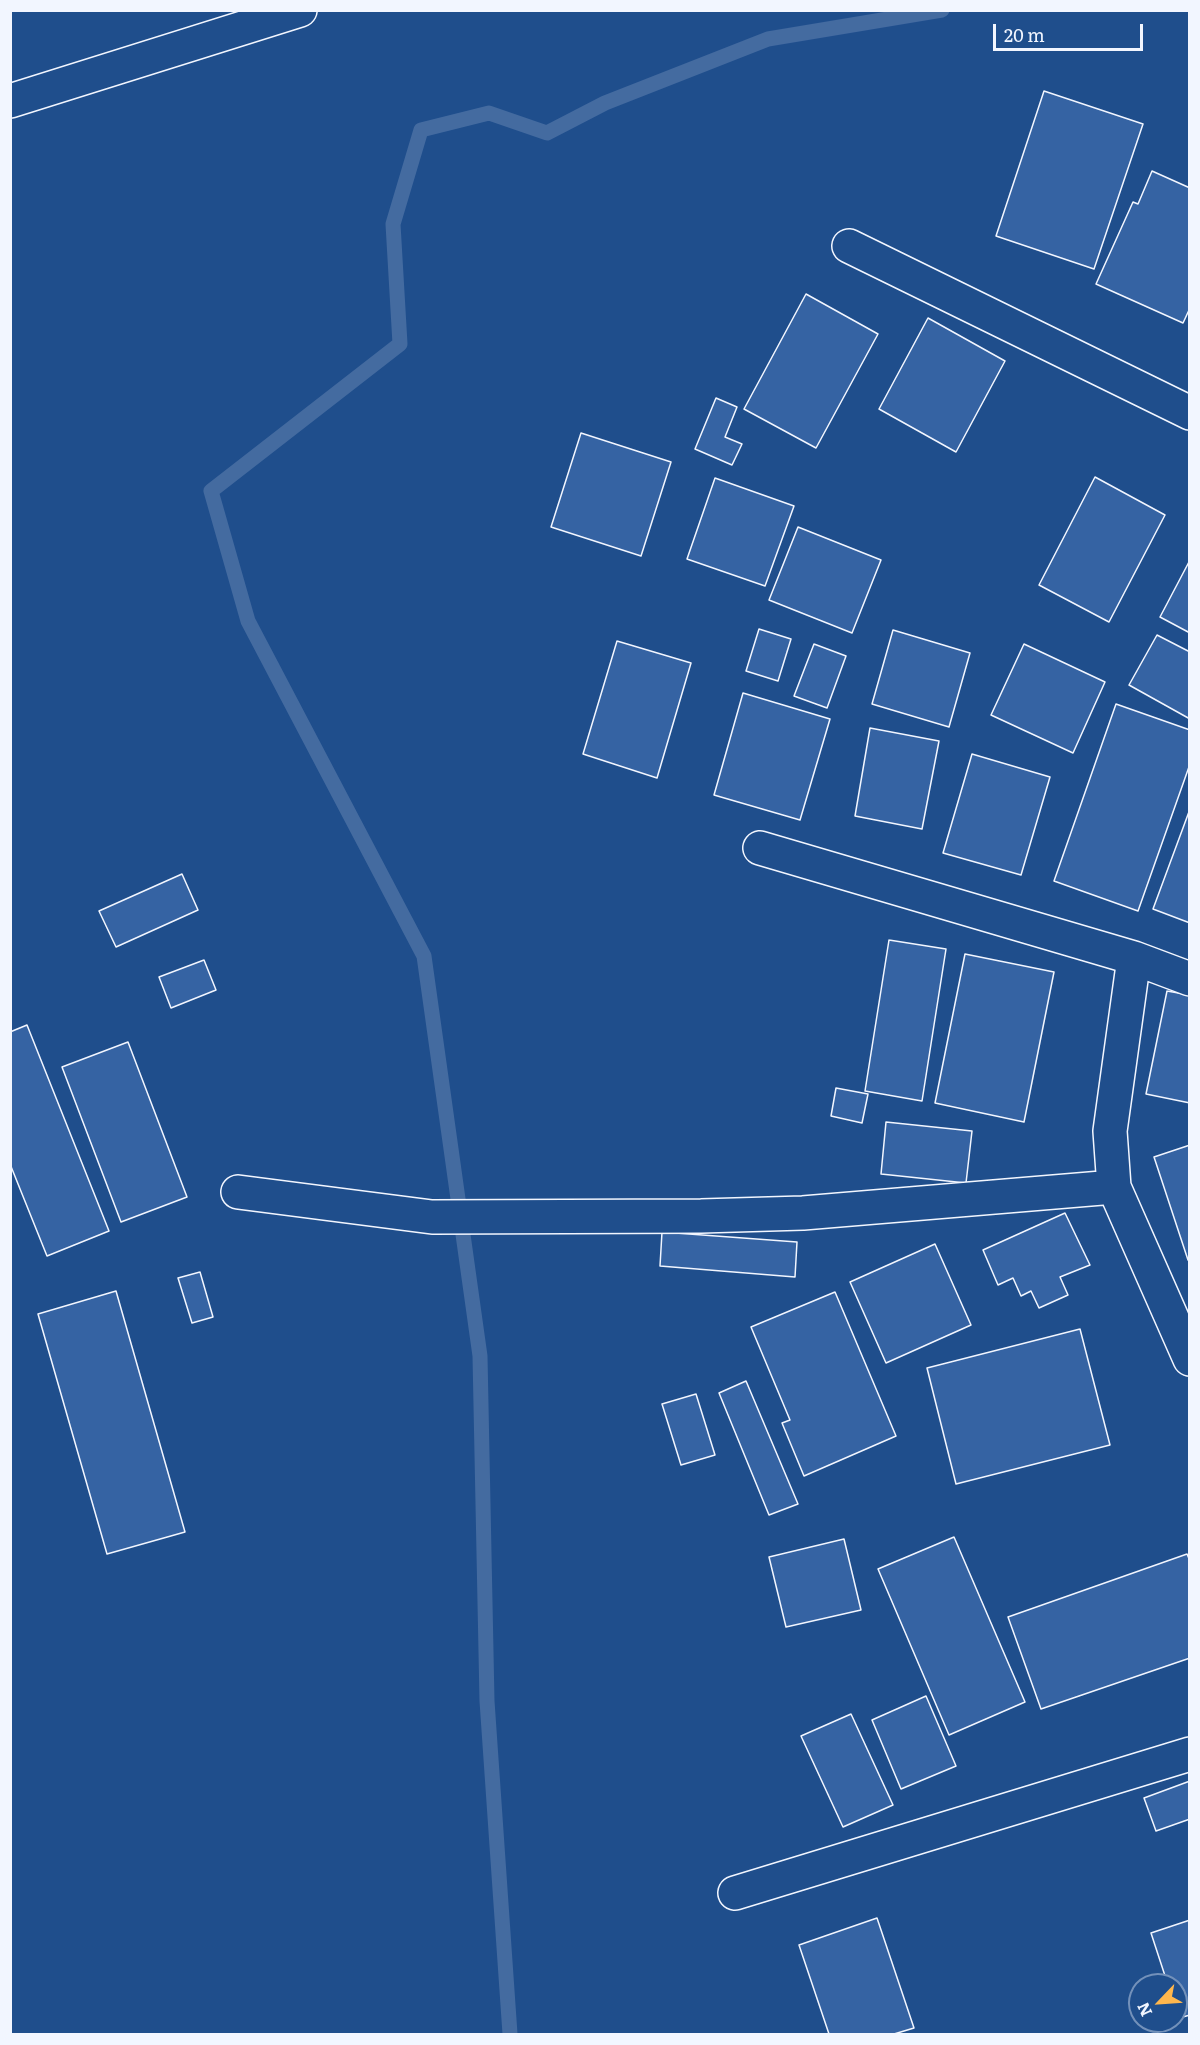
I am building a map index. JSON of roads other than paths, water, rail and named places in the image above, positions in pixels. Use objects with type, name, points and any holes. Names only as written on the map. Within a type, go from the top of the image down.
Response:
[{"type":"main road","points":[[10,101],[300,10]]},
{"type":"main road","points":[[849,246],[1190,413]]},
{"type":"main road","points":[[760,848],[1134,958],[1190,980]]},
{"type":"main road","points":[[1134,958],[1110,1131],[1114,1187],[1190,1359]]},
{"type":"main road","points":[[238,1192],[432,1217],[474,1215],[701,1216],[803,1213],[1114,1187]]},
{"type":"main road","points":[[735,1893],[1190,1754]]},
{"type":"waterway","points":[[510,2034],[487,1701],[480,1356],[424,956],[248,621],[211,491],[400,344],[393,224],[421,130],[489,113],[547,133],[605,103],[768,39],[942,10]]}]
